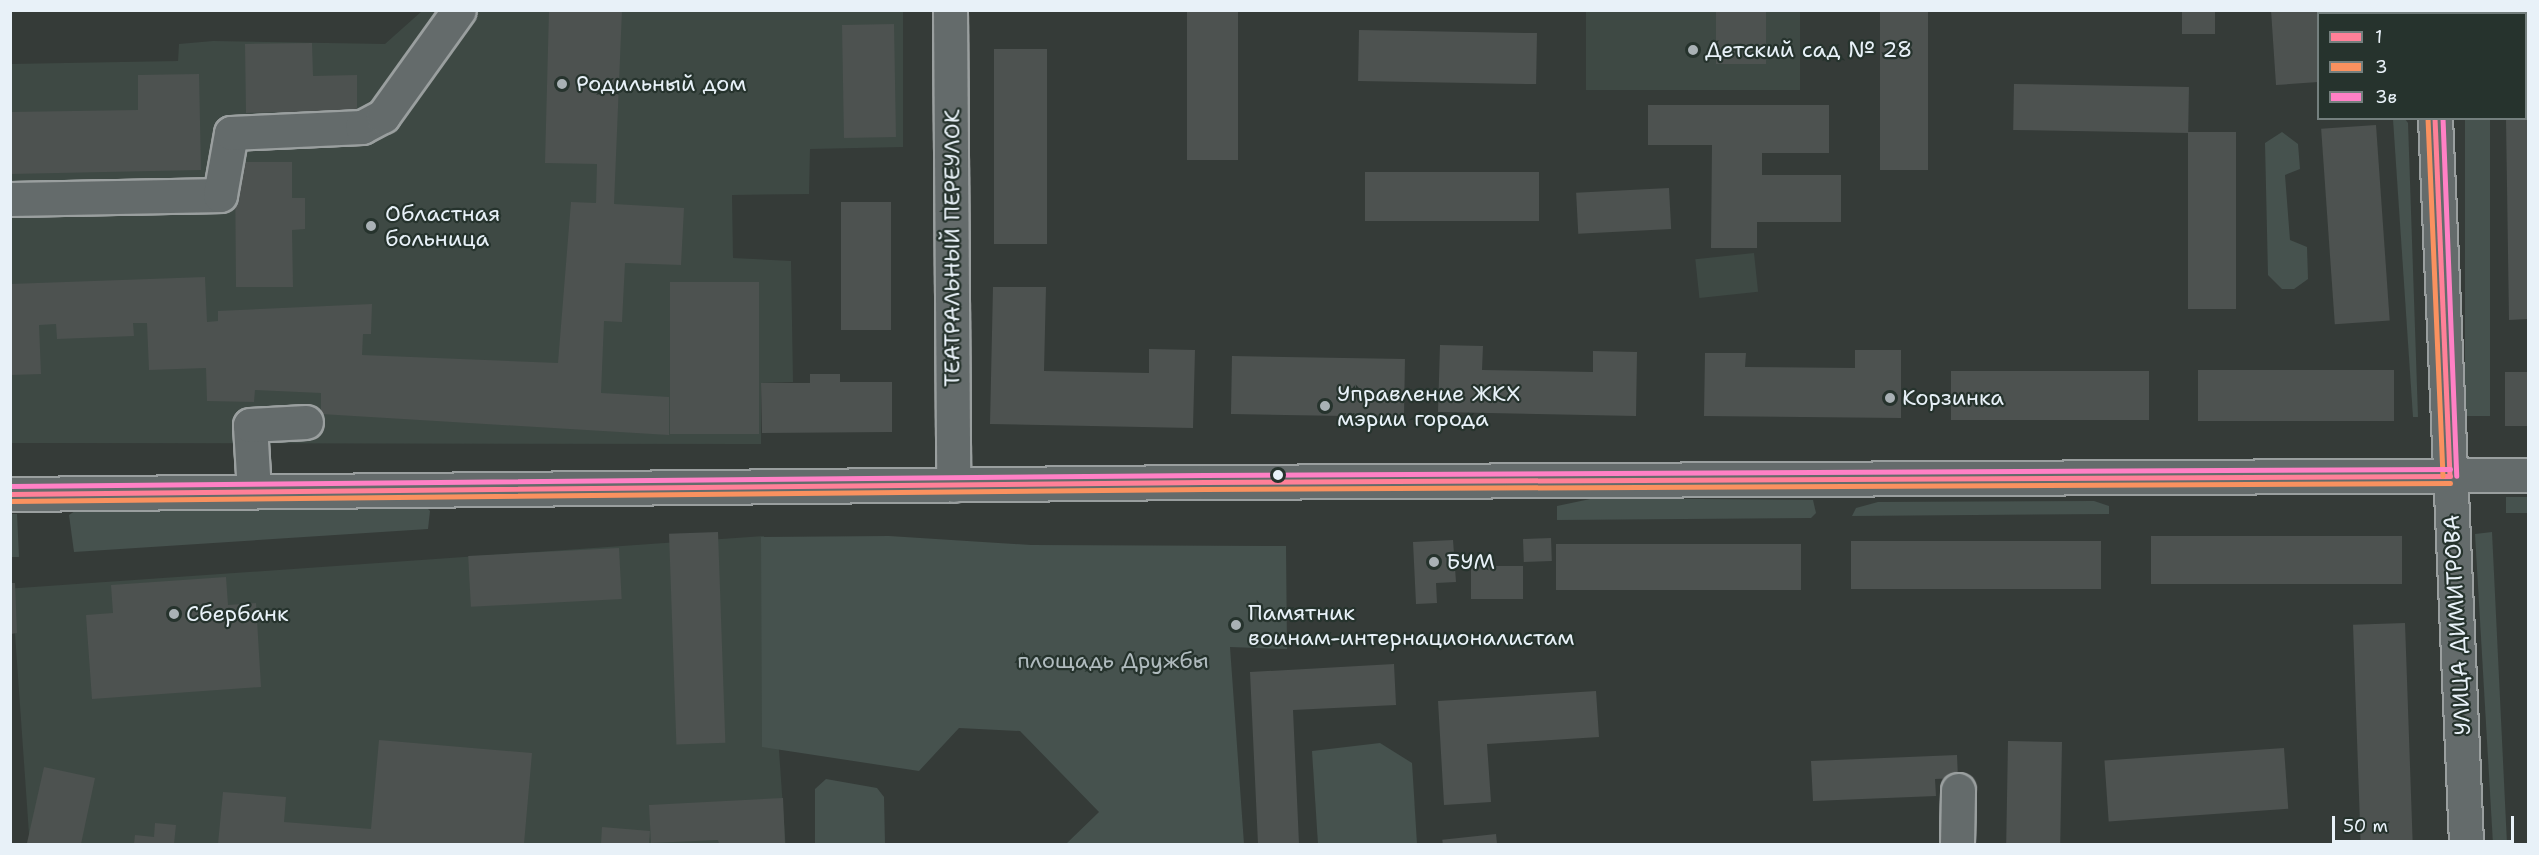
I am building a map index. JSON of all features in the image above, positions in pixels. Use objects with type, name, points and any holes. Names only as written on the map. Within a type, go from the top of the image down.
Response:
[{"type":"main road","points":[[10,200],[220,195],[231,133],[362,127],[383,116],[459,10]]},
{"type":"main road","name":"ТЕАТРАЛЬНЫЙ ПЕРЕУЛОК","points":[[950,10],[953,485]]},
{"type":"main road","name":"УЛИЦА ДИМИТРОВА","points":[[2435,120],[2466,844]]},
{"type":"main road","points":[[254,490],[250,425],[292,415]]},
{"type":"main road","points":[[10,494],[254,490],[2529,475]]},
{"type":"main road","points":[[1957,844],[1958,790]]},
{"type":"shaded area","name":"Областная больница","points":[[422,11],[903,11],[903,147],[810,149],[809,194],[732,195],[733,258],[791,261],[793,382],[761,383],[761,444],[11,443],[10,64],[178,61],[179,44],[213,41],[385,44]]},
{"type":"shaded area","name":"Детский сад № 28","points":[[1586,11],[1800,11],[1800,90],[1586,90]]},
{"type":"shaded area","points":[[1754,253],[1758,292],[1699,298],[1695,259]]},
{"type":"shaded area","points":[[764,536],[786,844],[30,844],[12,589]]},
{"type":"green space","points":[[2393,120],[2406,120],[2408,123],[2418,417],[2413,417]]},
{"type":"green space","points":[[2465,120],[2490,120],[2490,416],[2465,416]]},
{"type":"green space","points":[[2282,132],[2298,144],[2300,169],[2285,175],[2290,240],[2307,247],[2308,279],[2294,289],[2282,289],[2268,275],[2265,143]]},
{"type":"green space","points":[[2506,497],[2528,497],[2528,513],[2506,513]]},
{"type":"green space","points":[[1595,498],[1813,500],[1816,513],[1811,518],[1557,520],[1557,506]]},
{"type":"green space","points":[[2094,501],[2109,506],[2109,514],[1852,516],[1856,508],[1878,502]]},
{"type":"green space","points":[[423,504],[430,511],[428,529],[74,552],[69,515],[78,509]]},
{"type":"green space","points":[[11,514],[17,514],[19,557],[11,557]]},
{"type":"green space","points":[[2492,532],[2507,844],[2493,844],[2475,534]]},
{"type":"green space","name":"площадь Дружбы","points":[[889,536],[1031,545],[1286,546],[1287,649],[1230,647],[1244,844],[1066,844],[1099,812],[1020,731],[959,728],[919,771],[762,747],[761,537]]},
{"type":"green space","points":[[1380,743],[1412,763],[1417,844],[1318,844],[1312,751]]},
{"type":"green space","points":[[826,779],[877,788],[884,797],[885,844],[815,844],[815,789]]},
{"type":"building","points":[[549,10],[622,10],[614,204],[684,208],[681,265],[625,263],[622,322],[604,321],[601,393],[669,397],[669,435],[321,414],[321,393],[255,390],[254,402],[207,401],[206,368],[149,370],[147,323],[133,323],[134,336],[57,339],[56,324],[39,325],[41,374],[10,375],[10,284],[205,277],[207,322],[218,321],[218,311],[372,304],[371,334],[363,334],[362,355],[558,363],[571,202],[596,203],[597,164],[545,163]]},
{"type":"building","points":[[1187,10],[1238,10],[1238,160],[1187,160]]},
{"type":"building","points":[[1716,10],[1766,10],[1766,64],[1716,64]]},
{"type":"building","points":[[1880,10],[1928,10],[1928,170],[1880,170]]},
{"type":"building","points":[[2182,10],[2215,10],[2215,34],[2182,34]]},
{"type":"building","points":[[2271,10],[2323,10],[2317,12],[2317,82],[2276,85]]},
{"type":"building","points":[[2500,10],[2523,10],[2523,12],[2500,12]]},
{"type":"building","points":[[894,24],[896,137],[844,138],[842,25]]},
{"type":"building","points":[[1359,30],[1537,33],[1536,84],[1358,81]]},
{"type":"building","points":[[312,43],[313,76],[357,75],[357,111],[246,113],[245,44]]},
{"type":"building","points":[[994,49],[1047,49],[1047,244],[994,244]]},
{"type":"building","points":[[199,74],[201,170],[10,174],[10,112],[138,110],[138,75]]},
{"type":"building","points":[[2014,84],[2189,87],[2188,133],[2013,130]]},
{"type":"building","points":[[1648,105],[1829,105],[1829,153],[1762,153],[1762,175],[1841,175],[1841,222],[1757,222],[1757,248],[1711,248],[1712,145],[1648,145]]},
{"type":"building","points":[[2527,117],[2528,319],[2509,320],[2506,120],[2527,120]]},
{"type":"building","points":[[2376,125],[2390,321],[2335,324],[2321,129]]},
{"type":"building","points":[[2188,132],[2236,132],[2236,309],[2188,309]]},
{"type":"building","points":[[235,162],[292,162],[292,198],[305,198],[305,229],[292,230],[293,287],[236,287]]},
{"type":"building","points":[[1365,172],[1539,172],[1539,221],[1365,221]]},
{"type":"building","points":[[1669,188],[1671,229],[1578,234],[1576,193]]},
{"type":"building","points":[[841,202],[891,202],[891,330],[841,330]]},
{"type":"building","points":[[670,282],[759,282],[759,434],[670,434]]},
{"type":"building","points":[[993,287],[1046,287],[1044,371],[1149,373],[1149,349],[1195,350],[1193,428],[990,424]]},
{"type":"building","points":[[1440,345],[1483,346],[1482,370],[1593,372],[1593,351],[1637,352],[1636,416],[1438,412]]},
{"type":"building","points":[[1855,350],[1901,350],[1901,418],[1704,416],[1705,353],[1746,353],[1745,367],[1855,368]]},
{"type":"building","points":[[1232,356],[1405,359],[1404,417],[1231,414]]},
{"type":"building","points":[[2198,370],[2394,370],[2394,421],[2198,421]]},
{"type":"building","points":[[1951,371],[2149,371],[2149,420],[1951,420]]},
{"type":"building","points":[[2505,372],[2528,372],[2528,426],[2505,426]]},
{"type":"building","points":[[810,374],[840,374],[840,382],[892,382],[892,432],[762,433],[761,383],[810,383]]},
{"type":"building","points":[[718,532],[725,743],[676,745],[669,534]]},
{"type":"building","points":[[2151,536],[2402,536],[2402,584],[2151,584]]},
{"type":"building","points":[[1551,538],[1552,561],[1524,562],[1523,539]]},
{"type":"building","name":"БУМ","points":[[1453,540],[1456,582],[1436,583],[1437,603],[1416,604],[1413,542]]},
{"type":"building","points":[[1851,541],[2101,541],[2101,589],[1851,589]]},
{"type":"building","points":[[1556,544],[1801,544],[1801,590],[1556,590]]},
{"type":"building","points":[[619,548],[622,599],[471,607],[468,556]]},
{"type":"building","points":[[1471,566],[1523,566],[1523,599],[1471,599]]},
{"type":"building","points":[[226,577],[228,605],[256,603],[261,687],[92,699],[86,615],[113,613],[111,585]]},
{"type":"building","points":[[10,583],[15,583],[17,633],[10,634]]},
{"type":"building","points":[[2405,623],[2413,844],[2361,844],[2353,625]]},
{"type":"building","points":[[1394,664],[1396,705],[1293,710],[1299,844],[1258,844],[1250,672]]},
{"type":"building","points":[[1596,691],[1599,737],[1487,744],[1491,802],[1444,805],[1438,701]]},
{"type":"building","points":[[379,740],[532,753],[524,844],[218,844],[223,792],[286,797],[284,822],[371,829]]},
{"type":"building","points":[[2008,741],[2062,742],[2060,844],[2006,844]]},
{"type":"building","points":[[2284,748],[2288,809],[2109,821],[2104,761]]},
{"type":"building","points":[[1957,755],[1958,778],[1935,779],[1936,796],[1813,801],[1811,761]]},
{"type":"building","points":[[44,767],[95,778],[81,844],[27,843]]},
{"type":"building","points":[[783,798],[785,844],[719,844],[718,840],[651,843],[649,805]]},
{"type":"building","points":[[155,823],[176,825],[174,844],[134,844],[135,835],[154,837]]},
{"type":"building","points":[[602,827],[650,831],[649,844],[601,844]]},
{"type":"building","points":[[1496,834],[1497,844],[1443,844],[1442,840]]},
{"type":"transit line","name":"3","points":[[2428,120],[2443,476]]},
{"type":"transit line","name":"1","points":[[2435,120],[2450,476]]},
{"type":"transit line","name":"3в","points":[[2443,120],[2457,476]]},
{"type":"transit line","name":"3в","points":[[10,486],[1205,475],[2450,469]]},
{"type":"transit line","name":"1","points":[[10,494],[1205,482],[2450,476]]},
{"type":"transit line","name":"3","points":[[10,501],[1205,489],[2450,483]]},
{"type":"place","name":"Детский сад № 28","points":[[1693,50]]},
{"type":"place","name":"Родильный дом","points":[[562,84]]},
{"type":"place","name":"Областная больница","points":[[371,226]]},
{"type":"place","name":"Корзинка","points":[[1890,398]]},
{"type":"place","name":"Управление ЖКХ мэрии города","points":[[1325,406]]},
{"type":"place","name":"БУМ","points":[[1434,562]]},
{"type":"place","name":"Сбербанк","points":[[174,614]]},
{"type":"place","name":"Памятник воинам-интернационалистам","points":[[1236,625]]}]
